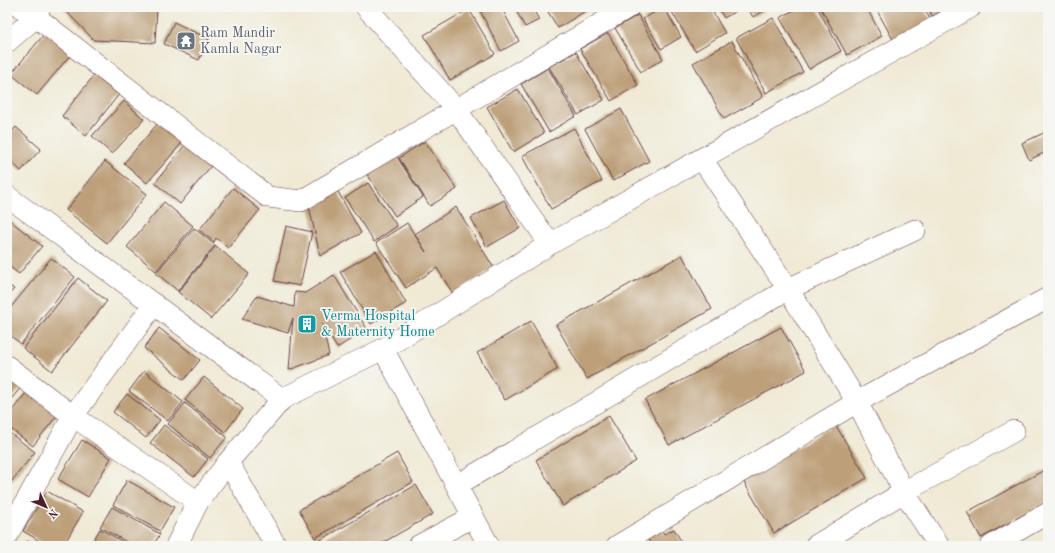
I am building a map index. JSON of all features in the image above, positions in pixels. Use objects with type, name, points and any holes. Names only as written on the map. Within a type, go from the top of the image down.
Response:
[{"type":"street","points":[[366,7],[456,109],[550,244]]},
{"type":"street","points":[[7,42],[32,10],[268,197],[301,201],[629,7]]},
{"type":"street","points":[[176,546],[198,502],[228,462],[282,399],[383,349],[550,244],[971,7]]},
{"type":"street","points":[[702,159],[788,289],[857,402],[904,492],[939,546]]},
{"type":"street","points":[[7,196],[282,399]]},
{"type":"street","points":[[457,485],[788,289],[915,230]]},
{"type":"street","points":[[617,546],[857,402],[1048,298]]},
{"type":"street","points":[[7,536],[13,511],[73,416],[154,304]]},
{"type":"street","points":[[383,349],[489,546]]},
{"type":"street","points":[[7,366],[73,416],[198,502]]},
{"type":"street","points":[[815,546],[904,492],[1014,431]]},
{"type":"street","points":[[228,462],[276,546]]},
{"type":"street","points":[[991,546],[1048,513]]},
{"type":"street","points":[[418,546],[473,517]]},
{"type":"building","points":[[62,7],[157,7],[155,43],[94,40]]},
{"type":"building","points":[[478,7],[501,7],[519,41],[501,51]]},
{"type":"building","points":[[514,7],[532,7],[539,20],[525,27]]},
{"type":"building","points":[[545,7],[585,7],[587,10],[558,28]]},
{"type":"building","points":[[664,7],[681,37],[661,49],[643,19]]},
{"type":"building","points":[[669,7],[710,7],[725,33],[695,51]]},
{"type":"building","points":[[718,7],[743,7],[724,18]]},
{"type":"building","points":[[747,7],[771,7],[753,17]]},
{"type":"building","points":[[799,7],[817,7],[841,51],[809,69],[780,18]]},
{"type":"building","points":[[820,7],[866,7],[882,36],[847,55]]},
{"type":"building","points":[[875,7],[923,7],[932,22],[895,43]]},
{"type":"building","points":[[928,7],[948,7],[932,16]]},
{"type":"building","points":[[469,9],[495,54],[450,80],[424,35]]},
{"type":"building","points":[[638,15],[663,59],[641,72],[615,28]]},
{"type":"building","points":[[773,18],[803,72],[766,93],[736,38]]},
{"type":"building","name":"Ram Mandir Kamla Nagar","points":[[174,22],[209,39],[199,60],[164,44]]},
{"type":"building","points":[[46,32],[72,53],[37,95],[11,74]]},
{"type":"building","points":[[608,33],[638,85],[611,101],[580,49]]},
{"type":"building","points":[[732,41],[763,97],[724,119],[693,63]]},
{"type":"building","points":[[576,52],[604,100],[578,115],[549,67]]},
{"type":"building","points":[[548,68],[576,116],[549,132],[521,84]]},
{"type":"building","points":[[95,74],[120,93],[86,136],[62,116]]},
{"type":"building","points":[[518,89],[544,133],[513,152],[487,107]]},
{"type":"building","points":[[124,101],[144,119],[112,154],[92,136]]},
{"type":"building","points":[[621,109],[649,161],[613,181],[585,129]]},
{"type":"building","points":[[159,122],[182,143],[147,183],[124,163]]},
{"type":"building","points":[[16,127],[41,149],[21,171],[7,158],[7,137]]},
{"type":"building","points":[[574,128],[602,181],[551,209],[522,156]]},
{"type":"building","points":[[1048,131],[1048,151],[1029,160],[1022,143]]},
{"type":"building","points":[[425,141],[457,189],[430,206],[399,158]]},
{"type":"building","points":[[185,145],[211,166],[180,204],[155,183]]},
{"type":"building","points":[[396,155],[423,197],[395,216],[367,174]]},
{"type":"building","points":[[105,161],[147,194],[107,243],[66,210]]},
{"type":"building","points":[[368,183],[397,226],[374,242],[345,198]]},
{"type":"building","points":[[233,188],[260,210],[228,248],[216,238],[214,242],[199,230]]},
{"type":"building","points":[[337,190],[361,233],[320,256],[309,206]]},
{"type":"building","points":[[504,200],[520,228],[487,247],[471,218]]},
{"type":"building","points":[[164,202],[193,226],[156,271],[127,247]]},
{"type":"building","points":[[456,207],[494,268],[453,294],[437,268],[406,288],[376,243],[407,223],[426,252],[415,234]]},
{"type":"building","points":[[7,218],[42,246],[19,274],[7,265]]},
{"type":"building","points":[[286,226],[312,232],[300,286],[274,281]]},
{"type":"building","points":[[194,228],[215,245],[178,291],[156,273]]},
{"type":"building","points":[[216,246],[249,274],[211,319],[178,292]]},
{"type":"building","points":[[376,251],[406,303],[371,324],[340,272]]},
{"type":"building","points":[[682,255],[712,309],[587,379],[556,325]]},
{"type":"building","points":[[51,258],[75,277],[21,344],[7,333],[7,312]]},
{"type":"building","points":[[334,275],[367,329],[337,348],[322,324],[329,355],[289,370],[293,318],[288,333],[242,319],[257,296],[294,307],[295,292],[305,293]]},
{"type":"building","points":[[78,278],[107,301],[52,371],[23,348]]},
{"type":"building","points":[[7,284],[14,289],[7,297]]},
{"type":"building","points":[[531,321],[558,369],[505,400],[477,353]]},
{"type":"building","points":[[781,327],[806,371],[669,445],[645,400]]},
{"type":"building","points":[[159,328],[200,360],[184,380],[144,348]]},
{"type":"building","points":[[144,371],[183,402],[168,421],[129,391]]},
{"type":"building","points":[[7,374],[22,386],[7,404]]},
{"type":"building","points":[[204,377],[243,409],[225,432],[185,400]]},
{"type":"building","points":[[29,389],[59,413],[33,446],[7,426],[7,417]]},
{"type":"building","points":[[127,394],[160,420],[146,438],[113,412]]},
{"type":"building","points":[[185,403],[227,437],[210,458],[168,424]]},
{"type":"building","points":[[609,416],[636,461],[563,506],[536,460]]},
{"type":"building","points":[[835,424],[867,478],[774,533],[742,479]]},
{"type":"building","points":[[164,425],[208,459],[194,477],[150,443]]},
{"type":"building","points":[[7,431],[35,452],[7,487]]},
{"type":"building","points":[[82,440],[111,458],[88,497],[58,479]]},
{"type":"building","points":[[397,453],[413,482],[315,538],[299,510]]},
{"type":"building","points":[[1048,468],[1048,501],[981,538],[967,512]]},
{"type":"building","points":[[127,480],[174,507],[160,531],[113,505]]},
{"type":"building","points":[[416,485],[433,514],[377,546],[310,546]]},
{"type":"building","points":[[47,491],[83,512],[63,546],[48,546],[23,531]]},
{"type":"building","points":[[112,507],[160,534],[153,546],[134,546],[100,527]]},
{"type":"building","points":[[658,524],[664,534],[674,529],[684,546],[645,546],[650,543],[644,533]]},
{"type":"building","points":[[100,529],[130,546],[90,546]]},
{"type":"building","points":[[27,541],[35,546],[23,546]]},
{"type":"place","name":"Ram Mandir Kamla Nagar","points":[[186,41]]},
{"type":"place","name":"Verma Hospital & Maternity Home","points":[[307,324]]}]
